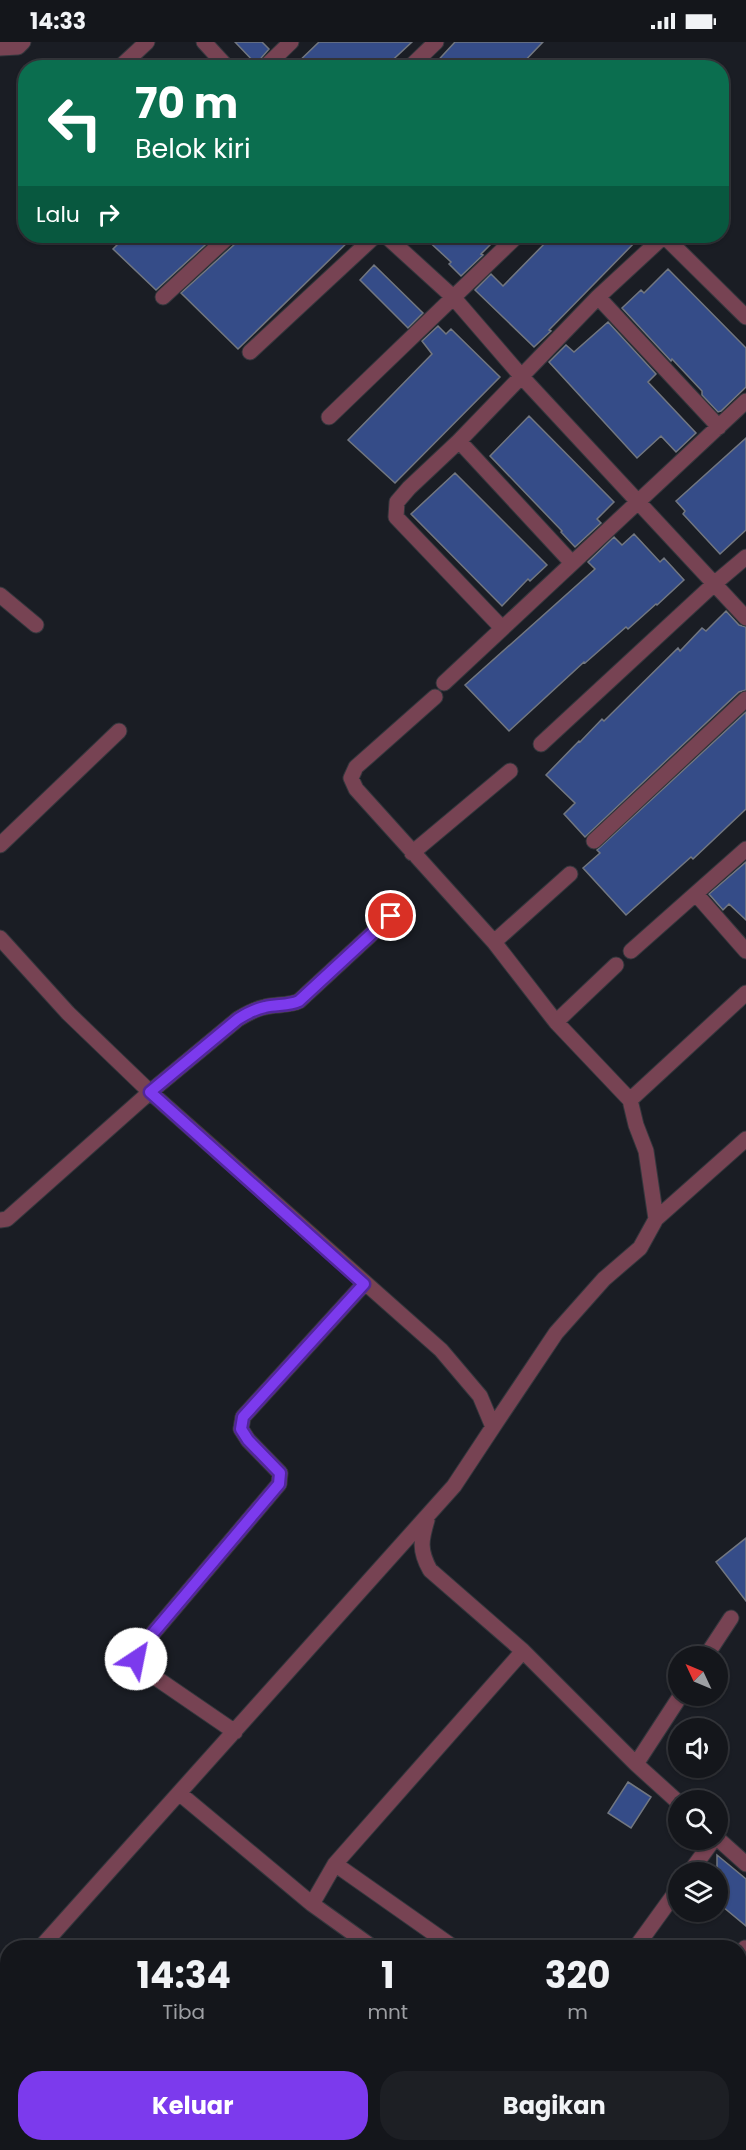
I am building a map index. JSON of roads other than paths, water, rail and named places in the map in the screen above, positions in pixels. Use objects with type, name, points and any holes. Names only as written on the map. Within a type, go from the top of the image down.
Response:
[{"type":"street","points":[[0,48],[18,47],[23,42]]},
{"type":"street","points":[[128,60],[147,42]]},
{"type":"street","points":[[204,42],[221,60]]},
{"type":"street","points":[[272,60],[291,42]]},
{"type":"street","points":[[417,60],[436,42]]},
{"type":"street","points":[[163,297],[221,243]]},
{"type":"street","points":[[250,352],[367,243]]},
{"type":"street","points":[[394,243],[453,297],[522,377],[746,618]]},
{"type":"street","points":[[329,417],[511,243]]},
{"type":"street","points":[[502,628],[396,517],[397,502],[598,297],[656,243]]},
{"type":"street","points":[[671,243],[746,317]]},
{"type":"street","points":[[598,297],[719,427]]},
{"type":"street","points":[[444,682],[746,401]]},
{"type":"street","points":[[459,441],[572,563]]},
{"type":"street","points":[[541,744],[746,557]]},
{"type":"street","points":[[0,595],[36,625]]},
{"type":"street","points":[[435,697],[356,767],[351,778],[356,789],[494,942],[556,1022],[630,1100],[646,1151],[656,1219]]},
{"type":"street","points":[[594,841],[746,699]]},
{"type":"street","points":[[0,845],[119,731]]},
{"type":"street","points":[[412,853],[510,771]]},
{"type":"street","points":[[632,951],[746,849]]},
{"type":"street","points":[[494,942],[570,874]]},
{"type":"street","points":[[696,894],[746,951]]},
{"type":"street","points":[[0,1220],[7,1219],[150,1092],[244,1015],[264,1007],[299,1001],[391,916]]},
{"type":"street","points":[[0,938],[68,1012],[150,1092],[441,1350],[480,1396],[493,1427]]},
{"type":"street","points":[[556,1022],[616,965]]},
{"type":"street","points":[[630,1100],[746,993]]},
{"type":"street","points":[[47,1940],[454,1486],[556,1332],[604,1279],[640,1248],[656,1219],[746,1139]]},
{"type":"street","points":[[235,1732],[146,1671],[136,1659],[138,1651],[279,1484],[280,1473],[248,1440],[241,1429],[243,1417],[364,1284]]},
{"type":"street","points":[[430,1512],[422,1537],[422,1556],[430,1570],[523,1651],[668,1793]]},
{"type":"street","points":[[713,1646],[731,1618]]},
{"type":"street","points":[[312,1904],[335,1864],[523,1651]]},
{"type":"street","points":[[636,1764],[674,1706]]},
{"type":"street","points":[[179,1793],[312,1904],[362,1940]]},
{"type":"street","points":[[728,1849],[746,1864]]},
{"type":"street","points":[[335,1864],[443,1940]]},
{"type":"street","points":[[641,1940],[668,1902]]}]
